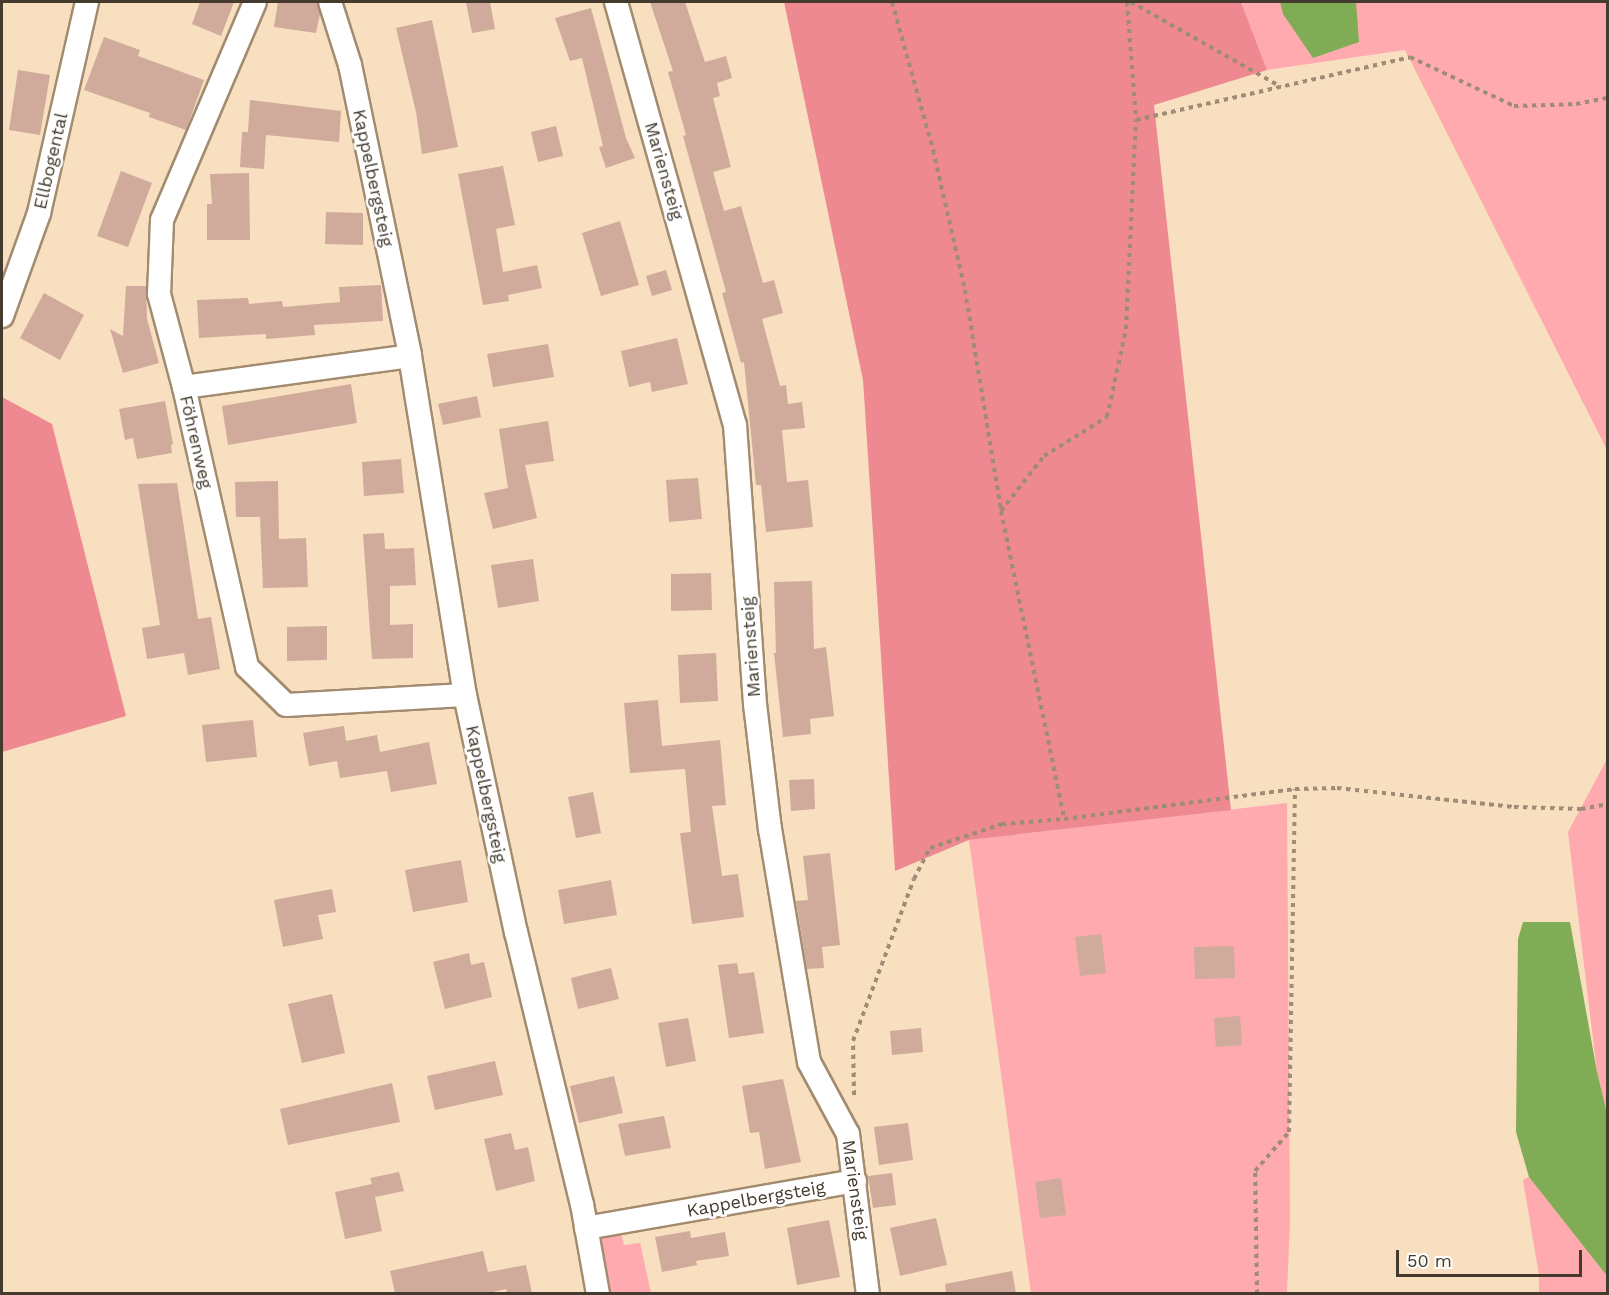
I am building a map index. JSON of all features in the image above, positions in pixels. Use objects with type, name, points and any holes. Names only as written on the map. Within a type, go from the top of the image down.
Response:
[{"type":"street","name":"Ellbogental","points":[[2,316],[39,213],[87,2]]},
{"type":"street","name":"Föhrenweg","points":[[255,2],[162,220],[159,294],[184,387],[247,667],[286,705],[465,695]]},
{"type":"street","name":"Kappelbergsteig","points":[[330,2],[350,65],[410,356],[465,695],[516,932],[586,1228],[598,1293]]},
{"type":"street","name":"Mariensteig","points":[[616,2],[735,425],[755,704],[770,829],[809,1062],[848,1134],[868,1293]]},
{"type":"street","points":[[184,387],[410,356]]},
{"type":"street","name":"Kappelbergsteig","points":[[586,1228],[855,1182]]},
{"type":"path","points":[[892,2],[933,150],[965,290],[1002,511],[1064,819]]},
{"type":"path","points":[[1002,511],[1044,456],[1107,417],[1126,329],[1136,120],[1129,2]]},
{"type":"path","points":[[1129,2],[1281,87]]},
{"type":"path","points":[[1136,120],[1410,57],[1514,106],[1576,104],[1608,98]]},
{"type":"path","points":[[848,1134],[854,1100],[853,1041],[919,869],[930,848],[1002,824],[1064,819],[1294,789],[1337,788],[1514,807],[1581,809],[1608,804]]},
{"type":"path","points":[[1257,1293],[1255,1171],[1289,1132],[1294,789]]},
{"type":"shaded area","points":[[784,2],[1241,2],[1267,70],[1154,105],[1231,810],[969,840],[895,871],[863,380]]},
{"type":"shaded area","points":[[1241,2],[1607,2],[1607,450],[1405,50],[1267,70]]},
{"type":"shaded area","points":[[1280,2],[1356,2],[1359,42],[1313,58],[1283,14]]},
{"type":"shaded area","points":[[2,397],[52,424],[126,716],[2,752]]},
{"type":"shaded area","points":[[1607,759],[1607,1113],[1597,1072],[1568,832]]},
{"type":"shaded area","points":[[1287,803],[1290,1220],[1287,1293],[1031,1293],[969,840]]},
{"type":"shaded area","points":[[1523,922],[1570,922],[1597,1072],[1607,1113],[1607,1276],[1529,1177],[1516,1132],[1518,939]]},
{"type":"shaded area","points":[[1529,1177],[1607,1276],[1607,1293],[1539,1293],[1539,1276],[1523,1180]]},
{"type":"shaded area","points":[[620,1229],[624,1245],[640,1243],[651,1293],[607,1293],[596,1241],[608,1232]]},
{"type":"building","points":[[200,2],[234,2],[221,36],[192,24]]},
{"type":"building","points":[[278,2],[317,2],[320,14],[316,33],[274,27]]},
{"type":"building","points":[[466,2],[490,2],[495,29],[472,33]]},
{"type":"building","points":[[650,2],[685,2],[705,62],[726,56],[732,78],[717,83],[720,96],[713,98],[731,167],[713,172],[724,211],[741,206],[763,283],[774,280],[783,313],[762,319],[780,386],[786,385],[788,404],[802,402],[805,428],[782,430],[787,482],[808,480],[813,527],[766,532],[761,485],[756,485],[744,362],[741,363],[722,293],[726,292],[683,136],[686,135],[668,72],[673,71]]},
{"type":"building","points":[[591,8],[626,138],[635,158],[606,168],[599,147],[603,146],[582,58],[570,61],[555,18]]},
{"type":"building","points":[[432,20],[458,147],[422,154],[416,112],[396,28]]},
{"type":"building","points":[[104,37],[140,50],[138,56],[204,80],[186,130],[149,117],[150,113],[84,90]]},
{"type":"building","points":[[18,70],[50,75],[40,135],[9,130]]},
{"type":"building","points":[[250,100],[341,111],[339,142],[266,135],[264,169],[240,167],[242,132],[248,132]]},
{"type":"building","points":[[556,126],[563,156],[538,162],[531,132]]},
{"type":"building","points":[[503,166],[515,225],[496,229],[503,272],[537,265],[542,288],[508,295],[509,301],[483,305],[458,174]]},
{"type":"building","points":[[121,171],[152,183],[128,247],[97,236]]},
{"type":"building","points":[[249,173],[250,240],[207,240],[207,204],[212,204],[210,174]]},
{"type":"building","points":[[326,212],[363,213],[363,245],[325,244]]},
{"type":"building","points":[[620,221],[639,285],[601,296],[582,233]]},
{"type":"building","points":[[666,270],[672,290],[652,296],[646,276]]},
{"type":"building","points":[[381,285],[383,321],[314,325],[315,335],[266,339],[266,334],[199,338],[197,300],[248,298],[249,304],[282,301],[283,307],[340,302],[339,287]]},
{"type":"building","points":[[126,286],[146,286],[147,319],[159,363],[123,373],[110,329],[123,336]]},
{"type":"building","points":[[44,293],[84,315],[60,360],[20,338]]},
{"type":"building","points":[[677,338],[688,384],[652,392],[650,382],[629,387],[621,351]]},
{"type":"building","points":[[548,344],[554,377],[493,387],[487,354]]},
{"type":"building","points":[[351,384],[357,423],[228,445],[222,406]]},
{"type":"building","points":[[477,396],[481,417],[443,425],[438,404]]},
{"type":"building","points":[[165,401],[173,444],[171,445],[172,453],[137,459],[133,438],[125,440],[119,409]]},
{"type":"building","points":[[548,421],[554,461],[525,465],[537,518],[493,529],[484,493],[508,488],[499,429]]},
{"type":"building","points":[[401,459],[404,493],[364,496],[362,462]]},
{"type":"building","points":[[698,478],[702,519],[669,522],[666,480]]},
{"type":"building","points":[[278,481],[279,539],[306,538],[308,587],[263,588],[260,517],[236,517],[235,482]]},
{"type":"building","points":[[177,483],[198,619],[211,617],[220,669],[188,675],[184,653],[147,659],[142,628],[160,625],[138,484]]},
{"type":"building","points":[[384,533],[385,549],[414,548],[416,585],[390,586],[390,625],[413,624],[413,658],[372,659],[363,534]]},
{"type":"building","points":[[533,559],[539,601],[498,608],[491,565]]},
{"type":"building","points":[[711,573],[712,610],[671,611],[671,574]]},
{"type":"building","points":[[812,581],[814,649],[826,647],[834,716],[810,719],[811,734],[783,737],[774,653],[776,653],[774,582]]},
{"type":"building","points":[[327,626],[327,660],[287,661],[287,627]]},
{"type":"building","points":[[716,653],[718,701],[680,703],[678,655]]},
{"type":"building","points":[[658,700],[662,746],[720,740],[726,805],[712,806],[722,876],[738,874],[744,917],[692,924],[680,833],[691,832],[685,769],[630,773],[624,703]]},
{"type":"building","points":[[253,720],[257,757],[206,762],[202,725]]},
{"type":"building","points":[[344,726],[346,741],[377,735],[380,752],[429,742],[437,784],[391,792],[387,771],[340,778],[337,761],[309,766],[303,733]]},
{"type":"building","points":[[814,779],[815,809],[791,811],[789,780]]},
{"type":"building","points":[[593,792],[601,833],[576,838],[568,797]]},
{"type":"building","points":[[830,853],[840,945],[822,947],[824,968],[807,969],[796,901],[808,900],[803,856]]},
{"type":"building","points":[[461,860],[468,902],[413,912],[405,870]]},
{"type":"building","points":[[611,880],[617,915],[564,924],[558,890]]},
{"type":"building","points":[[332,889],[336,912],[318,915],[323,939],[283,947],[274,900]]},
{"type":"building","points":[[1101,934],[1106,973],[1080,976],[1075,937]]},
{"type":"building","points":[[1234,946],[1235,978],[1195,979],[1194,947]]},
{"type":"building","points":[[469,953],[471,965],[484,962],[492,997],[445,1009],[433,962]]},
{"type":"building","points":[[737,963],[739,974],[754,972],[764,1033],[729,1038],[718,965]]},
{"type":"building","points":[[611,968],[619,999],[578,1009],[571,978]]},
{"type":"building","points":[[332,994],[345,1053],[302,1063],[288,1004]]},
{"type":"building","points":[[1240,1016],[1242,1045],[1216,1047],[1214,1018]]},
{"type":"building","points":[[688,1018],[696,1061],[666,1067],[658,1023]]},
{"type":"building","points":[[921,1028],[923,1052],[892,1055],[890,1031]]},
{"type":"building","points":[[495,1061],[503,1095],[435,1110],[427,1076]]},
{"type":"building","points":[[614,1076],[623,1113],[579,1123],[570,1086]]},
{"type":"building","points":[[783,1079],[801,1162],[765,1169],[759,1132],[750,1133],[742,1086]]},
{"type":"building","points":[[392,1083],[400,1122],[288,1145],[280,1109]]},
{"type":"building","points":[[664,1116],[671,1148],[625,1156],[618,1124]]},
{"type":"building","points":[[908,1123],[913,1160],[879,1165],[874,1127]]},
{"type":"building","points":[[511,1133],[515,1150],[528,1147],[535,1181],[496,1191],[484,1139]]},
{"type":"building","points":[[399,1172],[404,1191],[375,1197],[382,1231],[345,1239],[335,1192],[372,1184],[370,1178]]},
{"type":"building","points":[[892,1173],[896,1205],[873,1208],[868,1176]]},
{"type":"building","points":[[1061,1178],[1066,1215],[1040,1218],[1035,1182]]},
{"type":"building","points":[[936,1218],[947,1265],[900,1276],[890,1228]]},
{"type":"building","points":[[829,1220],[840,1277],[797,1285],[787,1228]]},
{"type":"building","points":[[690,1231],[691,1238],[725,1232],[729,1256],[696,1261],[697,1265],[662,1272],[655,1237]]},
{"type":"building","points":[[483,1251],[488,1272],[526,1265],[532,1293],[507,1293],[506,1289],[488,1293],[395,1293],[390,1271]]},
{"type":"building","points":[[1012,1271],[1016,1293],[946,1293],[945,1284]]}]
